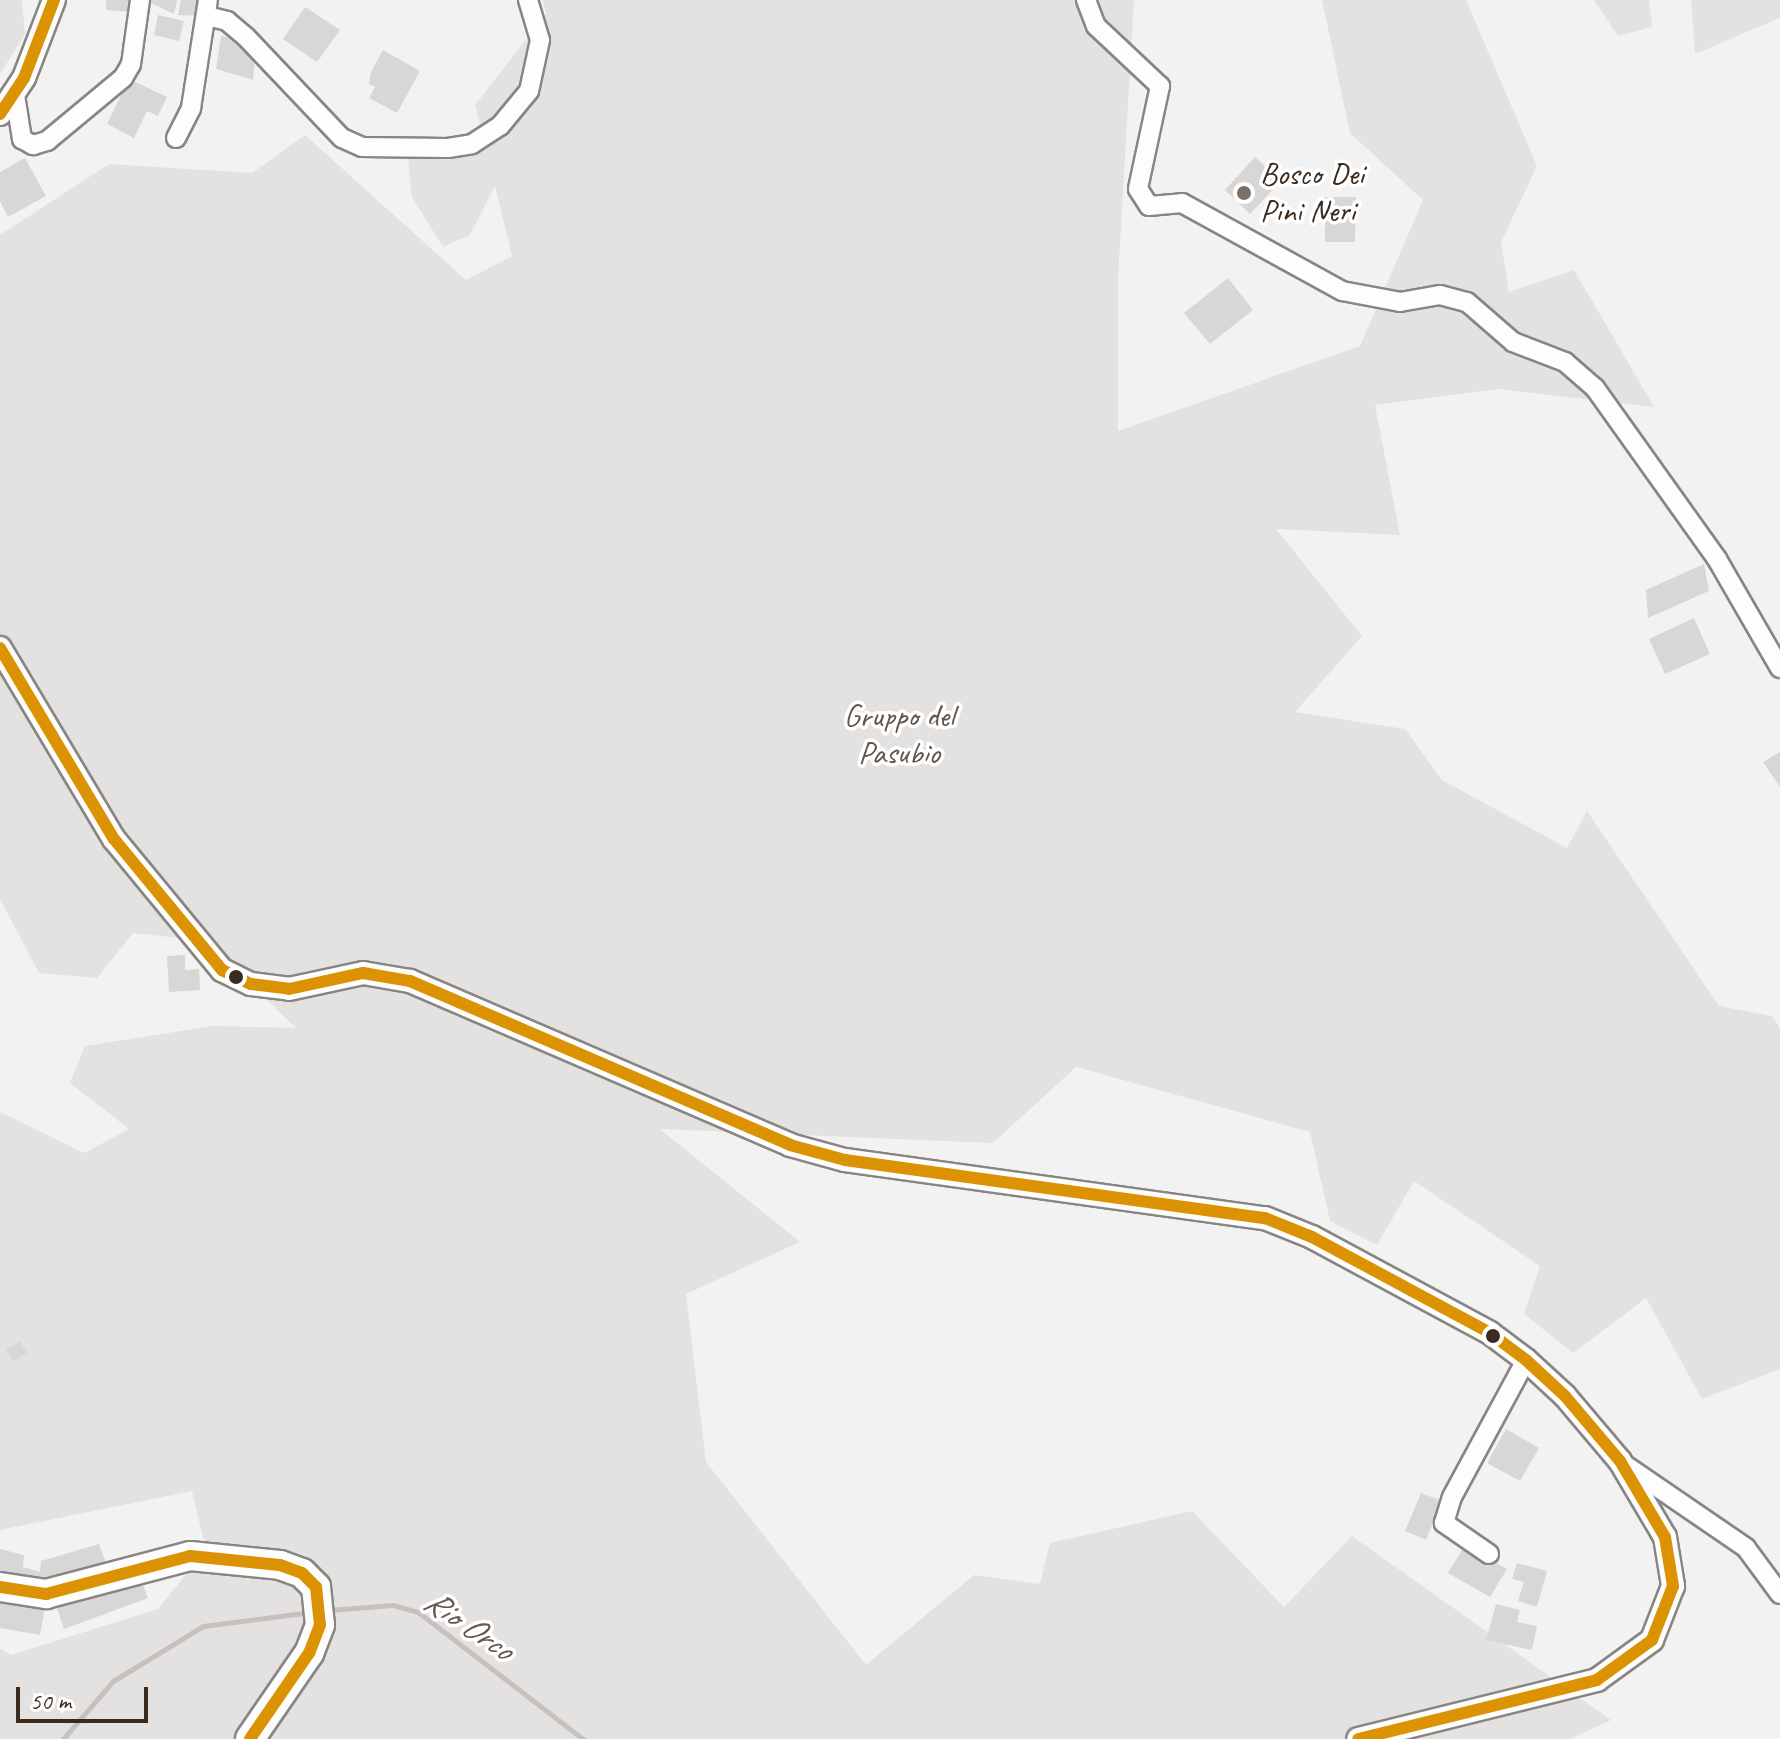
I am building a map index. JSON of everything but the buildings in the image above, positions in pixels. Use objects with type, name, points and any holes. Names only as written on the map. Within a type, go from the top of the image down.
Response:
[{"type":"main road","points":[[0,1587],[46,1594],[190,1556],[280,1565],[302,1573],[316,1587],[320,1625],[309,1653],[276,1694],[250,1739]]},
{"type":"street","points":[[0,114],[15,95],[54,0]]},
{"type":"street","points":[[15,95],[22,139],[33,145],[47,141],[123,78],[131,64],[140,0]]},
{"type":"street","points":[[176,138],[191,108],[207,8],[246,37],[342,138],[362,147],[448,148],[472,144],[500,126],[529,91],[540,40],[528,0]]},
{"type":"street","points":[[1086,0],[1096,26],[1160,86],[1138,189],[1149,206],[1182,203],[1342,291],[1400,302],[1440,295],[1467,302],[1513,342],[1565,362],[1595,388],[1717,559],[1780,668]]},
{"type":"street","points":[[0,648],[114,839],[222,970],[251,984],[289,989],[363,973],[410,981],[790,1145],[845,1160],[1265,1218],[1312,1237],[1490,1333],[1526,1360],[1565,1396],[1620,1461],[1665,1537],[1673,1586],[1652,1640],[1597,1680],[1358,1739]]},
{"type":"street","points":[[1489,1554],[1444,1523],[1452,1497],[1526,1360]]},
{"type":"street","points":[[1620,1461],[1746,1548],[1780,1594]]},
{"type":"green space","points":[[0,0],[22,0],[25,34],[0,74]]},
{"type":"green space","name":"Gruppo del Pasubio","points":[[543,0],[1134,0],[1118,279],[1118,431],[1360,346],[1423,200],[1350,133],[1322,0],[1466,0],[1537,166],[1501,242],[1509,292],[1574,270],[1654,407],[1498,389],[1375,405],[1400,535],[1276,529],[1362,636],[1295,712],[1405,729],[1442,780],[1567,848],[1587,811],[1719,1006],[1772,1016],[1780,1028],[1780,1369],[1702,1399],[1646,1298],[1573,1353],[1524,1314],[1540,1266],[1414,1181],[1377,1245],[1330,1221],[1310,1132],[1076,1067],[993,1143],[660,1129],[800,1242],[686,1294],[706,1462],[866,1665],[974,1575],[1040,1584],[1050,1543],[1192,1511],[1284,1607],[1352,1536],[1611,1720],[1570,1739],[0,1739],[0,1649],[11,1655],[158,1609],[206,1550],[192,1491],[0,1530],[0,1112],[84,1153],[129,1129],[70,1083],[85,1046],[213,1026],[296,1028],[207,941],[133,933],[97,978],[39,973],[0,899],[0,235],[109,164],[252,173],[305,135],[466,280],[512,256],[495,186],[470,235],[443,247],[412,197],[408,159],[485,145],[475,105],[546,14]]},
{"type":"green space","points":[[1594,0],[1649,0],[1652,27],[1618,36]]},
{"type":"green space","points":[[1691,0],[1780,0],[1780,18],[1695,54]]},
{"type":"waterway","name":"Rio Orco","points":[[329,1610],[393,1605],[418,1612],[583,1739]]},
{"type":"waterway","name":"Rio Orco","points":[[63,1739],[113,1681],[203,1626],[311,1612]]},
{"type":"transit line","points":[[0,114],[24,78],[54,0]]},
{"type":"transit line","points":[[0,648],[114,839],[222,970],[251,984],[289,989],[363,973],[410,981],[790,1145],[845,1160],[1265,1218],[1312,1237],[1490,1333],[1526,1360],[1565,1396],[1620,1461],[1665,1537],[1673,1586],[1652,1640],[1597,1680],[1358,1739]]},
{"type":"transit line","points":[[0,1587],[46,1594],[190,1556],[280,1565],[302,1573],[316,1587],[320,1625],[309,1653],[250,1739]]},
{"type":"place","name":"Bosco Dei Pini Neri","points":[[1244,193]]}]
